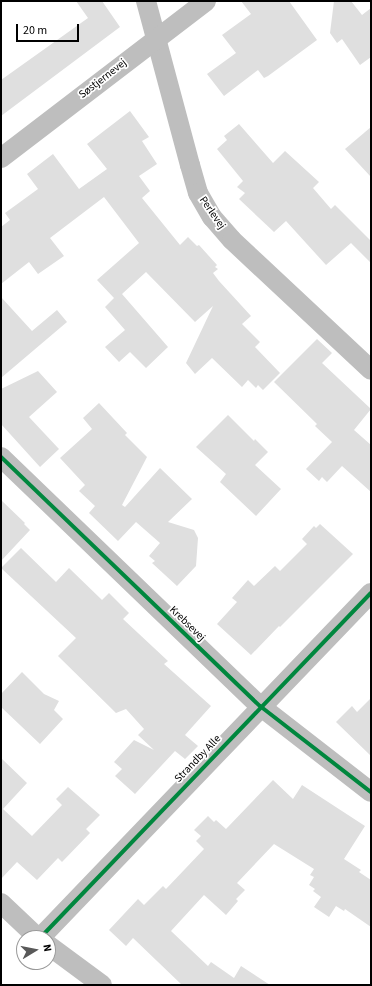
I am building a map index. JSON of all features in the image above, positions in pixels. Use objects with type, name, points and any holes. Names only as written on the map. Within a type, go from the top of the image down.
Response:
[{"type":"street","name":"Perlevej","points":[[146,1],[155,39],[198,193],[212,217],[237,244],[371,370]]},
{"type":"street","name":"Søstjernevej","points":[[1,158],[206,1]]},
{"type":"street","name":"Krebsevej","points":[[1,457],[260,706],[371,792]]},
{"type":"street","name":"Strandby Alle","points":[[47,930],[260,706],[371,593]]},
{"type":"street","points":[[1,903],[30,930]]},
{"type":"street","points":[[56,951],[102,985]]},
{"type":"building","points":[[76,1],[102,1],[120,27],[1,116],[1,80],[88,18]]},
{"type":"building","points":[[241,1],[289,1],[317,40],[268,76],[264,78],[258,70],[224,96],[207,74],[236,53],[222,35],[251,14]]},
{"type":"building","points":[[334,1],[351,1],[362,15],[371,8],[371,57],[360,65],[342,39],[337,43],[330,33]]},
{"type":"building","points":[[130,111],[149,137],[142,141],[157,164],[139,176],[150,191],[142,198],[180,245],[188,237],[197,246],[199,245],[217,265],[215,267],[218,269],[213,273],[251,316],[242,324],[260,342],[255,347],[280,373],[263,390],[258,385],[256,388],[248,380],[242,387],[212,358],[195,374],[186,363],[213,306],[195,322],[146,272],[122,294],[168,347],[146,368],[130,352],[119,362],[105,347],[125,330],[105,307],[114,298],[97,280],[139,243],[104,197],[50,238],[64,256],[38,274],[29,262],[1,284],[1,227],[10,220],[5,213],[38,189],[27,174],[53,154],[79,189],[107,169],[87,144]]},
{"type":"building","points":[[239,124],[273,163],[285,151],[319,182],[313,188],[331,209],[335,205],[371,241],[371,263],[351,243],[326,265],[286,221],[274,232],[239,199],[245,193],[237,187],[243,181],[217,149],[227,140],[224,136]]},
{"type":"building","points":[[371,127],[371,177],[345,149]]},
{"type":"building","points":[[1,297],[32,331],[57,310],[67,322],[1,378]]},
{"type":"building","points":[[317,339],[332,353],[322,363],[371,409],[354,430],[371,445],[371,492],[342,466],[327,482],[322,477],[319,481],[306,469],[332,442],[315,426],[317,424],[274,382]]},
{"type":"building","points":[[38,371],[57,392],[29,417],[59,449],[40,467],[1,424],[1,389]]},
{"type":"building","points":[[99,403],[127,433],[125,435],[147,457],[122,505],[125,507],[160,468],[192,499],[168,522],[194,530],[198,538],[196,566],[177,586],[152,563],[155,561],[149,556],[160,543],[136,522],[118,541],[89,513],[95,506],[79,491],[85,485],[60,458],[92,429],[83,418]]},
{"type":"building","points":[[228,415],[254,441],[255,439],[268,452],[255,465],[281,489],[256,516],[220,482],[226,474],[196,447]]},
{"type":"building","points":[[1,500],[25,523],[24,524],[30,530],[1,561]]},
{"type":"building","points":[[320,524],[353,554],[251,655],[217,624],[237,602],[232,598],[248,580],[254,586],[275,566],[280,571],[307,544],[302,539],[314,526],[316,528]]},
{"type":"building","points":[[21,548],[56,582],[69,568],[102,600],[109,593],[129,613],[123,619],[168,661],[164,664],[211,706],[185,735],[198,746],[185,759],[175,751],[135,794],[115,776],[122,769],[114,762],[134,740],[154,750],[138,735],[144,729],[126,709],[116,713],[58,656],[76,638],[1,568]]},
{"type":"building","points":[[22,672],[44,694],[59,701],[54,710],[63,719],[40,744],[1,707],[1,694]]},
{"type":"building","points":[[371,698],[371,756],[336,722],[352,706],[357,712]]},
{"type":"building","points":[[1,758],[27,783],[3,809],[32,836],[62,805],[56,799],[68,787],[100,815],[86,829],[90,833],[62,862],[58,858],[37,880],[17,862],[1,879]]},
{"type":"building","points":[[273,780],[293,799],[302,785],[365,826],[344,859],[361,870],[359,872],[371,880],[371,927],[345,909],[344,911],[336,906],[329,917],[314,907],[321,897],[313,891],[315,889],[309,885],[314,877],[310,875],[314,869],[274,844],[237,883],[245,890],[236,899],[238,901],[226,915],[204,895],[171,931],[208,966],[211,962],[234,978],[241,966],[270,985],[182,985],[133,938],[126,946],[109,930],[138,899],[144,905],[163,886],[166,889],[204,849],[196,841],[201,836],[194,830],[208,816],[214,822],[216,820],[226,829]]},
{"type":"cycle path","points":[[1,457],[260,706],[371,792]]},
{"type":"cycle path","points":[[48,930],[371,593]]}]
